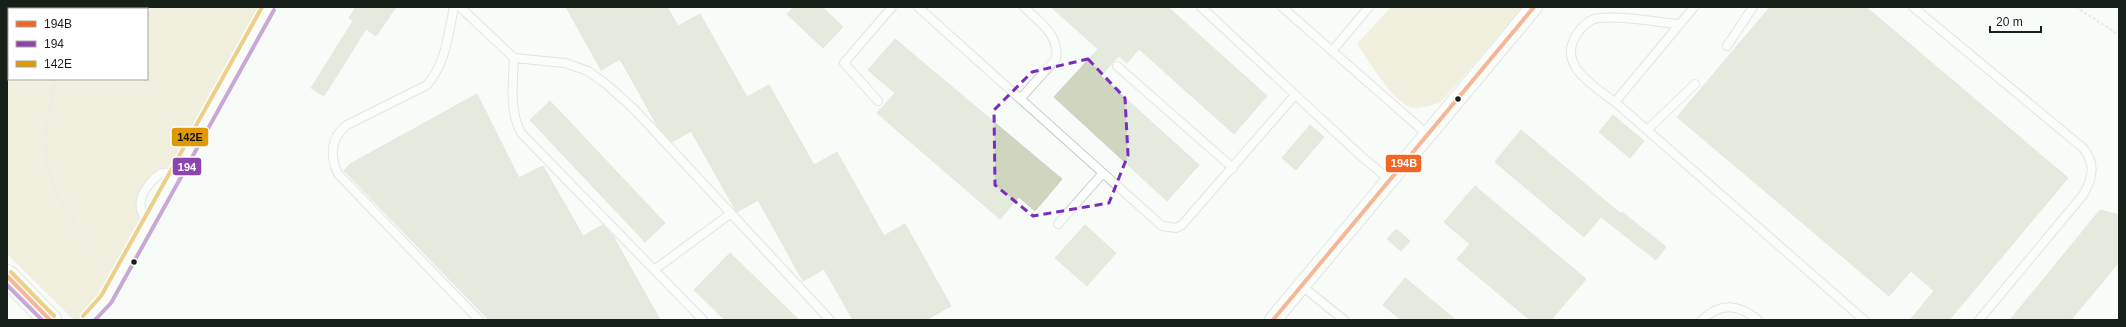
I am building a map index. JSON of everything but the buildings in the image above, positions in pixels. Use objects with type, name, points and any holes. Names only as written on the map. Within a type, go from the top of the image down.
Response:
[{"type":"main road","points":[[7,276],[50,320]]},
{"type":"street","points":[[87,320],[106,300],[269,7]]},
{"type":"street","points":[[1273,320],[1534,7]]},
{"type":"lane","points":[[454,7],[443,62],[437,74],[427,85],[347,125],[339,131],[334,139],[332,161],[338,174],[479,320]]},
{"type":"lane","points":[[460,7],[514,58],[565,63],[588,71],[594,75],[634,109],[830,320]]},
{"type":"lane","points":[[878,101],[844,63],[892,7]]},
{"type":"lane","points":[[918,7],[1162,226],[1176,228],[1182,225],[1295,95]]},
{"type":"lane","points":[[1020,99],[1056,58],[1057,50],[1053,35],[1024,7]]},
{"type":"lane","points":[[1201,7],[1360,156],[1390,180]]},
{"type":"lane","points":[[1282,7],[1428,135]]},
{"type":"lane","points":[[1332,51],[1370,7]]},
{"type":"lane","points":[[1615,102],[1678,24],[1694,7]]},
{"type":"lane","points":[[1727,46],[1752,7]]},
{"type":"lane","points":[[1913,7],[2082,148],[2091,161],[2092,173],[2090,183],[2083,195],[1979,320]]},
{"type":"lane","points":[[1678,24],[1598,18],[1592,20],[1578,33],[1572,42],[1570,53],[1574,66],[1579,74],[1615,102],[1864,320]]},
{"type":"lane","points":[[514,58],[512,99],[516,123],[521,133],[702,320]]},
{"type":"lane","points":[[1117,66],[1233,168]]},
{"type":"lane","points":[[1647,130],[1694,84]]},
{"type":"lane","points":[[1058,224],[1103,173]]},
{"type":"lane","points":[[654,270],[730,214]]},
{"type":"lane","points":[[1302,286],[1344,320]]},
{"type":"lane","points":[[1702,320],[1716,310],[1734,307],[1746,310],[1758,320]]},
{"type":"path","points":[[2076,7],[2119,35]]},
{"type":"path","points":[[55,80],[45,133],[47,166],[57,195],[95,255],[120,274]]},
{"type":"highlighted area","points":[[1088,59],[1125,98],[1128,155],[1109,203],[1033,216],[995,185],[994,110],[1032,72]]},
{"type":"shaded area","points":[[7,7],[269,7],[177,174],[163,173],[140,202],[148,224],[106,300],[95,297],[77,320],[74,320],[7,254]]},
{"type":"shaded area","points":[[1391,7],[1523,7],[1441,102],[1416,108],[1408,106],[1393,94],[1380,78],[1357,44]]},
{"type":"transit line","name":"142E","points":[[83,316],[101,296],[262,7]]},
{"type":"transit line","name":"194B","points":[[1273,320],[1534,7]]},
{"type":"transit line","name":"194","points":[[95,320],[111,303],[274,10]]},
{"type":"transit line","name":"142E","points":[[11,272],[54,316]]},
{"type":"transit line","name":"194B","points":[[7,276],[50,320]]},
{"type":"transit line","name":"194","points":[[7,285],[42,320]]}]
